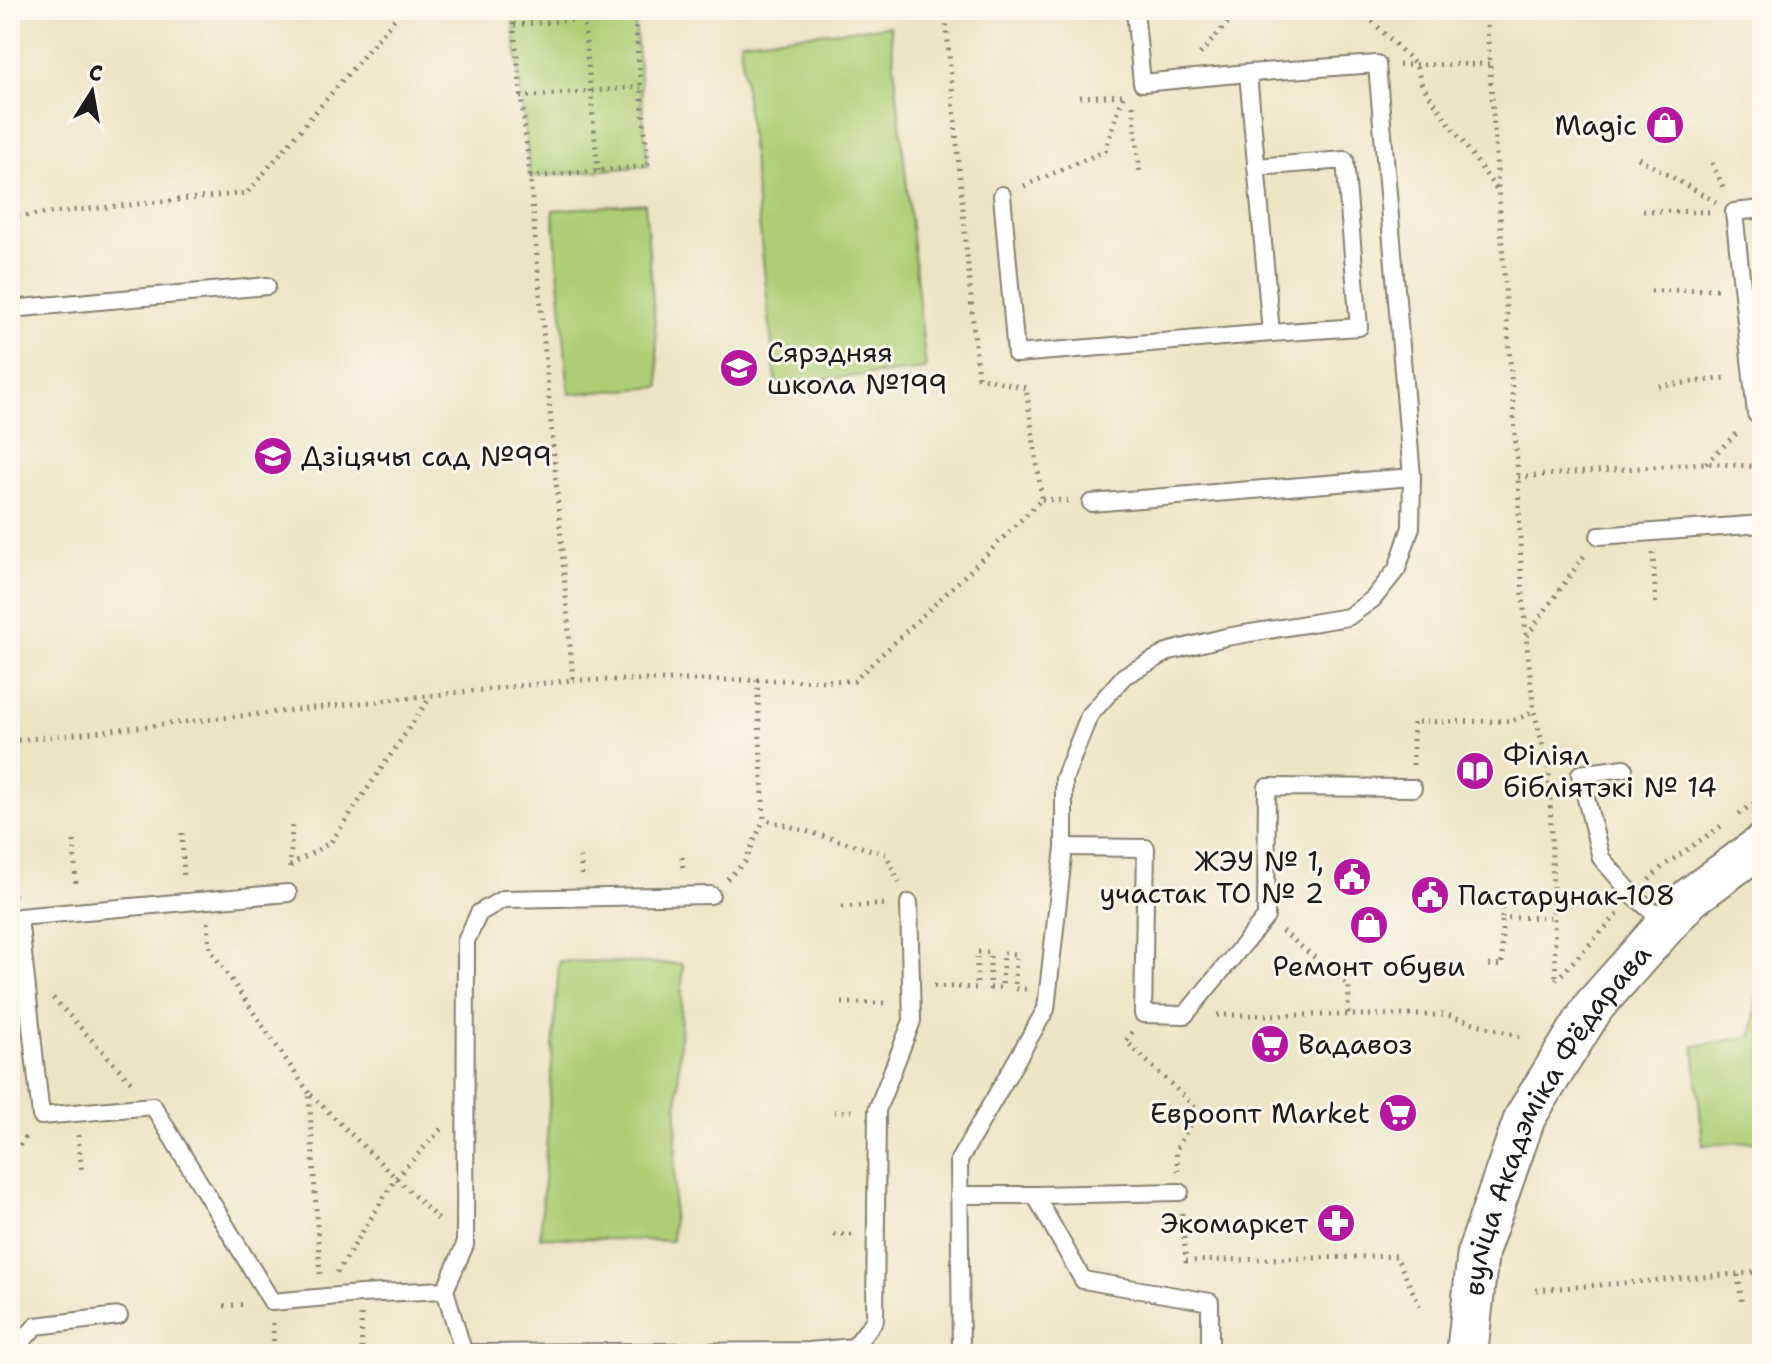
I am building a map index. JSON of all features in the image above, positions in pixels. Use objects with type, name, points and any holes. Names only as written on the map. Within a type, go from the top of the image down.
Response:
[{"type":"street","name":"вуліца Акадэміка Фёдарава","points":[[1467,1354],[1478,1252],[1525,1117],[1594,1006],[1690,898],[1762,845]]},
{"type":"lane","points":[[961,1354],[959,1160],[1046,1009],[1064,847],[1064,779],[1089,716],[1124,676],[1170,651],[1226,637],[1348,617],[1373,599],[1397,569],[1411,527],[1412,477],[1377,64],[1178,79],[1137,86],[1135,10]]},
{"type":"lane","points":[[1248,73],[1271,333]]},
{"type":"lane","points":[[1002,195],[1016,354],[1359,327],[1345,160],[1256,167]]},
{"type":"lane","points":[[1756,414],[1734,212],[1762,209]]},
{"type":"lane","points":[[10,309],[267,286]]},
{"type":"lane","points":[[1091,503],[1412,477]]},
{"type":"lane","points":[[1599,536],[1762,524]]},
{"type":"lane","points":[[1624,768],[1580,774],[1601,858],[1634,896],[1667,925]]},
{"type":"lane","points":[[1064,847],[1146,848],[1143,1014],[1185,1015],[1266,917],[1267,787],[1413,788]]},
{"type":"lane","points":[[288,893],[19,917],[41,1116],[153,1106],[272,1302],[445,1290]]},
{"type":"lane","points":[[711,895],[503,899],[479,913],[466,941],[465,1245],[445,1290],[464,1354],[809,1351],[854,1347],[875,1320],[877,1110],[912,1021],[909,903]]},
{"type":"lane","points":[[959,1195],[1180,1192]]},
{"type":"lane","points":[[1035,1195],[1083,1280],[1210,1302],[1210,1354]]},
{"type":"lane","points":[[10,1354],[36,1326],[119,1316]]},
{"type":"path","points":[[10,217],[247,193],[402,10]]},
{"type":"path","points":[[512,10],[530,177],[573,680]]},
{"type":"path","points":[[583,10],[598,171]]},
{"type":"path","points":[[10,741],[573,680],[854,681],[1042,499],[1026,388],[978,377],[945,10]]},
{"type":"path","points":[[1178,79],[1239,10]]},
{"type":"path","points":[[1361,10],[1416,65],[1422,85],[1498,191]]},
{"type":"path","points":[[1486,10],[1526,636],[1534,712],[1549,769],[1556,981]]},
{"type":"path","points":[[514,25],[634,13],[648,166],[530,177]]},
{"type":"path","points":[[1416,65],[1490,64]]},
{"type":"path","points":[[1080,97],[1123,95],[1137,86]]},
{"type":"path","points":[[1137,86],[1140,175]]},
{"type":"path","points":[[520,97],[641,87]]},
{"type":"path","points":[[1002,195],[1105,151],[1123,95]]},
{"type":"path","points":[[1638,158],[1734,212]]},
{"type":"path","points":[[1643,211],[1734,212]]},
{"type":"path","points":[[1651,291],[1742,288]]},
{"type":"path","points":[[1659,386],[1752,375]]},
{"type":"path","points":[[1705,463],[1756,414]]},
{"type":"path","points":[[1518,477],[1705,463],[1762,467]]},
{"type":"path","points":[[1651,532],[1656,608]]},
{"type":"path","points":[[1526,636],[1599,536]]},
{"type":"path","points":[[745,862],[764,819],[757,680]]},
{"type":"path","points":[[290,866],[331,842],[431,696]]},
{"type":"path","points":[[1413,788],[1413,722],[1512,721],[1534,712]]},
{"type":"path","points":[[764,819],[886,854],[909,903],[842,907]]},
{"type":"path","points":[[288,893],[292,825]]},
{"type":"path","points":[[182,833],[185,903]]},
{"type":"path","points":[[74,841],[78,912]]},
{"type":"path","points":[[1489,965],[1502,966],[1502,900]]},
{"type":"path","points":[[205,901],[210,949],[309,1093],[465,1245]]},
{"type":"path","points":[[1266,917],[1349,986],[1348,1015]]},
{"type":"path","points":[[1502,918],[1553,917]]},
{"type":"path","points":[[911,985],[977,988],[977,952],[990,952],[990,988],[1002,988],[1003,953],[1016,954],[1015,989]]},
{"type":"path","points":[[25,968],[153,1106]]},
{"type":"path","points":[[842,1003],[912,1002]]},
{"type":"path","points":[[1143,1014],[1126,1041],[1198,1110],[1176,1150],[1186,1261],[1396,1256],[1420,1307]]},
{"type":"path","points":[[1185,1015],[1447,1015],[1521,1037]]},
{"type":"path","points":[[309,1093],[322,1297]]},
{"type":"path","points":[[322,1297],[396,1178],[465,1103]]},
{"type":"path","points":[[76,1113],[82,1174]]},
{"type":"path","points":[[1536,1290],[1762,1272]]},
{"type":"path","points":[[1738,1275],[1742,1304]]},
{"type":"path","points":[[360,1294],[362,1354]]},
{"type":"green space","points":[[512,10],[634,10],[648,166],[530,177]]},
{"type":"green space","points":[[890,26],[926,369],[776,384],[740,41]]},
{"type":"green space","points":[[645,203],[660,387],[569,394],[553,210]]},
{"type":"green space","points":[[559,961],[683,964],[672,1241],[540,1237]]},
{"type":"green space","points":[[1758,987],[1762,987],[1762,1141],[1703,1145],[1694,1046],[1752,1036]]},
{"type":"place","name":"Magic","points":[[1665,125]]},
{"type":"place","name":"Сярэдняя школа №199","points":[[739,368]]},
{"type":"place","name":"Дзіцячы сад №99","points":[[273,456]]},
{"type":"place","name":"Філіял бібліятэкі № 14","points":[[1475,771]]},
{"type":"place","name":"ЖЭУ № 1, участак ТО № 2","points":[[1352,877]]},
{"type":"place","name":"Пастарунак-108","points":[[1430,895]]},
{"type":"place","name":"Ремонт обуви","points":[[1369,925]]},
{"type":"place","name":"Вадавоз","points":[[1270,1044]]},
{"type":"place","name":"Евроопт Market","points":[[1398,1113]]},
{"type":"place","name":"Экомаркет","points":[[1336,1223]]}]
